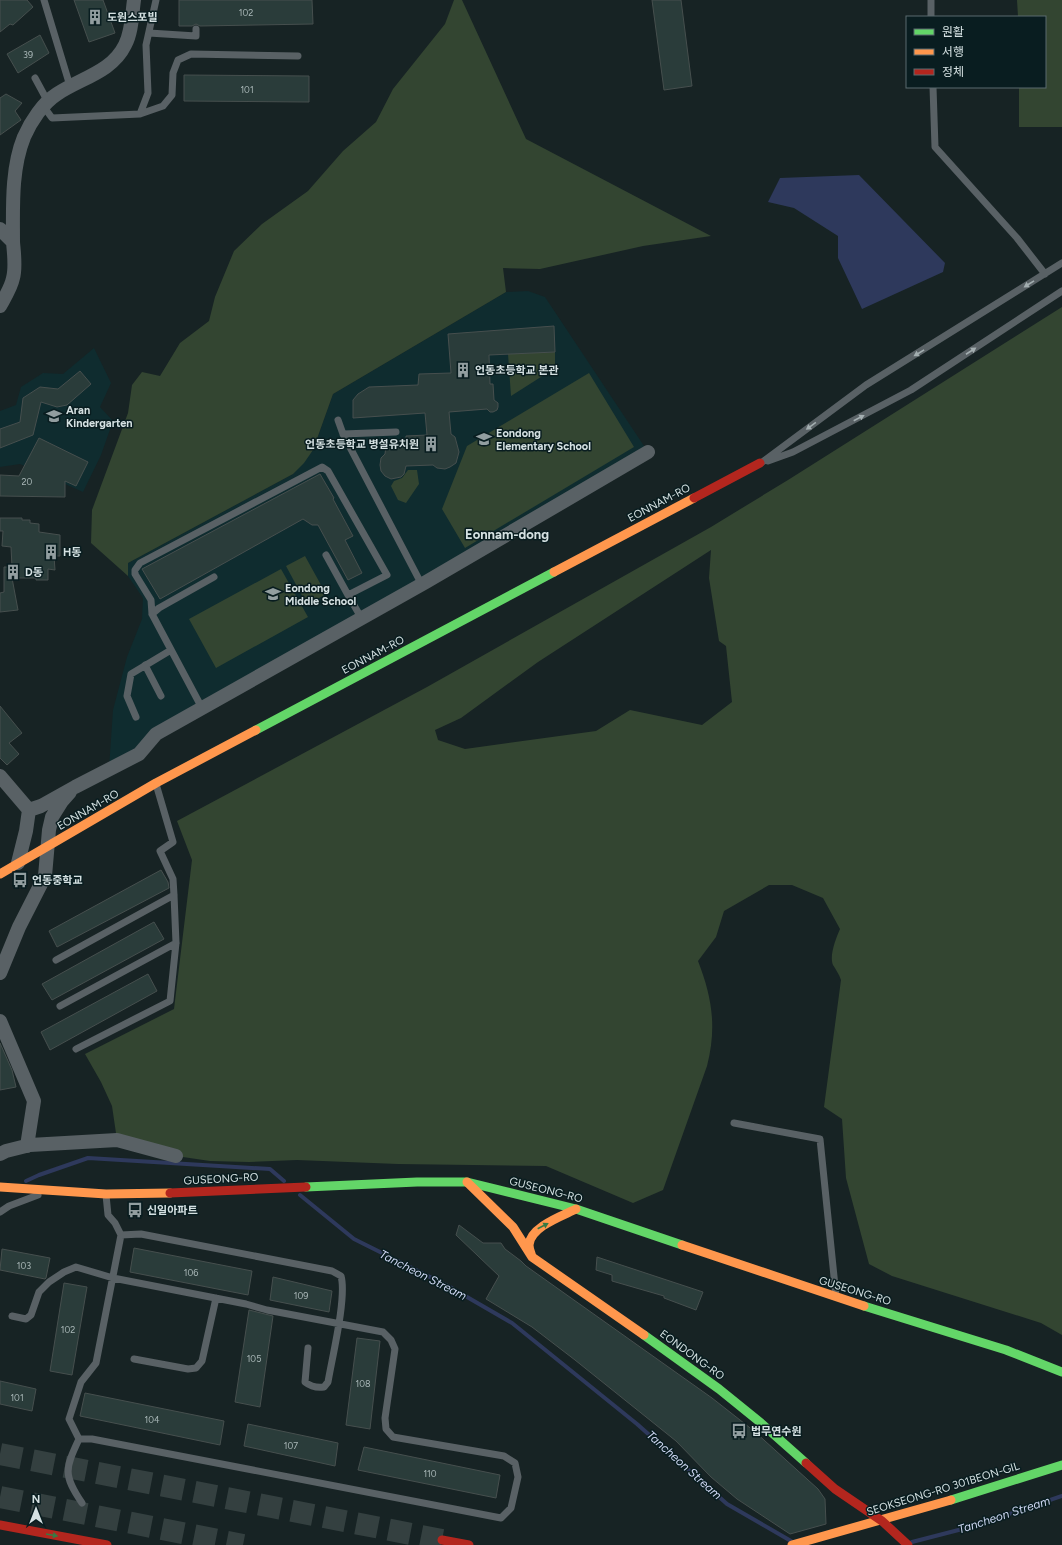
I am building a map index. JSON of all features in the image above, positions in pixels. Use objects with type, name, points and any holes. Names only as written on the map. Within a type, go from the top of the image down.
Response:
[{"type":"main road","name":"EONNAM-RO","points":[[0,876],[18,863],[156,784],[760,463]]},
{"type":"main road","name":"GUSEONG-RO","points":[[0,1187],[106,1194],[188,1193],[417,1182],[467,1182],[576,1209],[836,1298],[1006,1350],[1062,1372]]},
{"type":"main road","name":"EONDONG-RO","points":[[467,1182],[513,1227],[532,1257],[720,1389],[761,1423],[835,1489],[882,1521],[908,1545]]},
{"type":"main road","points":[[532,1257],[528,1244],[531,1236],[537,1229],[576,1209]]},
{"type":"main road","name":"SEOKSEONG-RO 301BEON-GIL","points":[[792,1545],[882,1521],[1062,1465]]},
{"type":"main road","points":[[0,1525],[107,1545]]},
{"type":"main road","points":[[442,1540],[469,1545]]},
{"type":"street","points":[[0,306],[8,292],[13,278],[15,261],[13,242],[14,182],[24,136],[34,118],[56,94],[108,66],[121,52],[129,35],[134,0]]},
{"type":"street","points":[[0,229],[13,242]]},
{"type":"street","points":[[29,810],[41,806],[75,786],[139,754],[156,734],[422,585],[648,452]]},
{"type":"street","points":[[0,776],[29,810],[26,831],[18,863]]},
{"type":"street","points":[[0,973],[19,927],[45,876],[49,830],[52,817],[62,801],[75,786]]},
{"type":"street","points":[[0,1021],[34,1101],[27,1146]]},
{"type":"street","points":[[0,1154],[27,1146],[117,1140],[176,1156]]},
{"type":"lane","points":[[44,0],[70,86]]},
{"type":"lane","points":[[140,114],[148,93],[146,46],[156,0]]},
{"type":"lane","points":[[931,0],[931,16]]},
{"type":"lane","points":[[149,33],[196,36],[196,29]]},
{"type":"lane","points":[[35,78],[52,118],[140,114],[163,106],[172,94],[172,73],[178,60],[191,54],[298,56]]},
{"type":"lane","points":[[933,88],[935,147],[1017,238],[1045,274]]},
{"type":"lane","points":[[760,463],[866,386],[1062,264]]},
{"type":"lane","points":[[760,463],[793,452],[911,390],[1062,291]]},
{"type":"lane","points":[[338,420],[343,434],[422,585]]},
{"type":"lane","points":[[343,434],[396,432]]},
{"type":"lane","points":[[202,708],[152,614],[151,600],[135,574],[136,566],[322,467],[328,471],[387,575],[348,595]]},
{"type":"lane","points":[[326,555],[362,619]]},
{"type":"lane","points":[[152,614],[159,608],[214,577]]},
{"type":"lane","points":[[136,716],[127,696],[131,674],[171,650]]},
{"type":"lane","points":[[145,665],[161,696]]},
{"type":"lane","points":[[76,1049],[170,1001],[176,943],[174,895],[172,879],[160,851],[173,842],[156,784]]},
{"type":"lane","points":[[56,960],[174,895]]},
{"type":"lane","points":[[60,1006],[176,943]]},
{"type":"lane","points":[[734,1123],[820,1139],[836,1298]]},
{"type":"lane","points":[[0,1212],[9,1206],[46,1190]]},
{"type":"lane","points":[[79,1439],[69,1419],[81,1382],[96,1363],[121,1235],[115,1223],[108,1215],[106,1194]]},
{"type":"lane","points":[[121,1235],[141,1234],[332,1271],[341,1276],[343,1284],[338,1323],[328,1382],[324,1387],[319,1388],[308,1385],[304,1382],[308,1348]]},
{"type":"lane","points":[[12,1316],[26,1319],[31,1316],[39,1292],[49,1282],[64,1272],[76,1267],[113,1278],[383,1332],[391,1340],[394,1349],[385,1418],[386,1430],[393,1437],[504,1456],[515,1463],[518,1477],[511,1508],[501,1518],[107,1442],[79,1439]]},
{"type":"lane","points":[[134,1359],[188,1369],[196,1368],[202,1361],[216,1298]]},
{"type":"lane","points":[[79,1439],[72,1453],[67,1471],[71,1487],[82,1503]]},
{"type":"shaded area","points":[[528,291],[545,297],[648,452],[109,769],[113,710],[127,657],[142,619],[143,598],[128,576],[128,563],[293,474],[313,450],[333,394],[506,292]]},
{"type":"shaded area","name":"Aran Kindergarten","points":[[94,348],[111,383],[100,407],[113,421],[101,455],[83,492],[20,464],[0,467],[0,411],[16,405],[21,387],[43,373],[63,374]]},
{"type":"green space","points":[[454,0],[462,0],[526,139],[711,236],[643,246],[540,269],[503,268],[506,292],[333,394],[313,450],[304,463],[293,474],[128,563],[128,576],[91,543],[92,510],[128,413],[132,385],[142,372],[160,376],[180,343],[209,321],[215,297],[234,251],[262,224],[308,191],[343,151],[376,122],[393,89],[445,24]]},
{"type":"green space","points":[[1017,0],[1062,0],[1062,127],[1019,127],[1019,88],[1046,88],[1046,16],[1018,16]]},
{"type":"green space","points":[[1062,307],[1062,1335],[1041,1323],[892,1276],[869,1264],[846,1178],[842,1119],[824,1107],[841,980],[833,965],[832,952],[840,929],[823,898],[792,885],[769,885],[724,911],[716,937],[698,961],[707,987],[712,1012],[712,1038],[707,1066],[663,1190],[633,1203],[546,1166],[398,1164],[297,1160],[249,1162],[210,1161],[176,1156],[117,1140],[112,1106],[101,1082],[85,1054],[174,1009],[192,860],[177,821],[427,687],[711,527]],"holes":[[[711,550],[709,578],[719,641],[726,646],[732,702],[702,725],[630,710],[596,731],[465,749],[438,740],[435,730],[461,718],[538,662]]]},
{"type":"green space","points":[[555,352],[555,368],[511,396],[508,354]]},
{"type":"green space","points":[[589,373],[634,447],[465,548],[442,509],[467,446]]},
{"type":"green space","points":[[408,470],[417,470],[419,484],[406,503],[398,500],[391,486],[394,481],[402,478]]},
{"type":"green space","points":[[305,556],[326,594],[307,605],[286,566]]},
{"type":"green space","points":[[281,569],[308,617],[216,668],[189,619]]},
{"type":"water","points":[[859,175],[945,263],[943,272],[862,309],[838,258],[838,236],[794,208],[768,202],[780,178]]},
{"type":"building","points":[[0,0],[27,0],[33,7],[13,25],[10,24],[0,32]]},
{"type":"building","name":"도원스포빌","points":[[74,0],[103,0],[115,33],[89,42]]},
{"type":"building","points":[[179,0],[312,0],[313,24],[200,26],[196,24],[192,26],[179,26]]},
{"type":"building","points":[[652,0],[681,0],[692,86],[664,90]]},
{"type":"building","points":[[40,35],[49,53],[18,73],[7,54]]},
{"type":"building","points":[[184,75],[309,76],[309,102],[184,101]]},
{"type":"building","points":[[6,94],[22,103],[15,111],[21,120],[0,135],[0,98]]},
{"type":"building","name":"언동초등학교 본관","points":[[554,326],[555,352],[489,355],[490,384],[493,384],[494,400],[498,403],[498,407],[497,410],[493,412],[490,412],[487,409],[449,412],[451,434],[455,437],[459,452],[456,463],[445,469],[437,468],[433,465],[406,466],[404,474],[401,477],[391,479],[385,476],[381,471],[380,465],[381,458],[385,454],[386,446],[406,446],[406,436],[427,435],[425,413],[353,418],[353,400],[358,394],[369,387],[418,385],[419,374],[451,373],[448,334]]},
{"type":"building","points":[[80,371],[91,384],[67,405],[57,407],[41,402],[33,435],[0,448],[0,429],[20,422],[23,398],[40,387],[58,389]]},
{"type":"building","points":[[39,438],[88,462],[76,486],[65,481],[65,497],[0,496],[0,475],[19,476]]},
{"type":"building","points":[[320,474],[353,536],[345,540],[362,573],[348,580],[318,525],[312,525],[303,519],[160,599],[142,569]]},
{"type":"building","points":[[0,518],[22,518],[22,520],[30,520],[30,523],[39,524],[39,532],[60,535],[60,556],[54,556],[55,570],[48,569],[48,580],[36,580],[36,578],[12,578],[18,610],[0,612],[0,593],[4,592],[4,567],[12,567],[11,547],[2,546],[3,531],[0,531]]},
{"type":"building","points":[[0,706],[22,733],[9,743],[19,754],[7,765],[0,758]]},
{"type":"building","points":[[161,870],[168,882],[169,888],[57,947],[49,931]]},
{"type":"building","points":[[154,922],[164,939],[52,1000],[42,984]]},
{"type":"building","points":[[148,974],[157,991],[50,1050],[41,1032]]},
{"type":"building","points":[[0,1043],[12,1070],[16,1087],[0,1090]]},
{"type":"building","points":[[459,1225],[483,1243],[501,1243],[505,1249],[526,1266],[712,1398],[754,1431],[818,1489],[825,1499],[826,1524],[790,1534],[737,1499],[711,1477],[676,1441],[575,1360],[532,1327],[486,1299],[499,1276],[456,1235]]},
{"type":"building","points":[[134,1248],[252,1271],[248,1295],[130,1272]]},
{"type":"building","points":[[2,1249],[50,1258],[46,1278],[0,1270]]},
{"type":"building","points":[[597,1257],[703,1292],[696,1310],[664,1298],[664,1296],[612,1281],[612,1275],[596,1270]]},
{"type":"building","points":[[273,1277],[332,1291],[329,1312],[270,1300]]},
{"type":"building","points":[[64,1283],[87,1287],[72,1375],[50,1371]]},
{"type":"building","points":[[249,1310],[273,1316],[260,1407],[235,1402]]},
{"type":"building","points":[[357,1338],[380,1341],[370,1429],[346,1425]]},
{"type":"building","points":[[0,1381],[36,1389],[32,1411],[0,1404]]},
{"type":"building","points":[[85,1393],[224,1421],[220,1445],[80,1416]]},
{"type":"building","points":[[248,1424],[338,1443],[335,1466],[244,1446]]},
{"type":"building","points":[[364,1447],[500,1475],[496,1498],[358,1470]]},
{"type":"waterway","name":"Tancheon Stream","points":[[26,1181],[88,1158],[270,1169],[284,1181]]},
{"type":"waterway","name":"Tancheon Stream","points":[[300,1195],[354,1239],[448,1286],[512,1323],[637,1424],[727,1504],[791,1541]]},
{"type":"waterway","name":"Tancheon Stream","points":[[912,1542],[974,1526],[1062,1496]]},
{"type":"tunnel","points":[[0,1454],[442,1540]]},
{"type":"tunnel","points":[[0,1497],[243,1545]]},
{"type":"traffic: fast","points":[[256,730],[554,572]]},
{"type":"traffic: fast","points":[[306,1187],[417,1182],[467,1182],[576,1209],[682,1245]]},
{"type":"traffic: fast","points":[[864,1306],[1006,1350],[1062,1372]]},
{"type":"traffic: fast","points":[[644,1335],[719,1389],[761,1423],[806,1463]]},
{"type":"traffic: fast","points":[[951,1500],[1062,1465]]},
{"type":"traffic: slow","points":[[554,572],[694,498]]},
{"type":"traffic: slow","points":[[0,874],[156,783],[256,730]]},
{"type":"traffic: slow","points":[[467,1182],[513,1227],[532,1257],[644,1335]]},
{"type":"traffic: slow","points":[[0,1187],[106,1194],[170,1193]]},
{"type":"traffic: slow","points":[[532,1257],[529,1245],[535,1233],[548,1223],[576,1209]]},
{"type":"traffic: slow","points":[[682,1245],[864,1306]]},
{"type":"traffic: slow","points":[[792,1545],[951,1500]]},
{"type":"traffic: jam","points":[[694,498],[760,463]]},
{"type":"traffic: jam","points":[[170,1193],[306,1187]]},
{"type":"traffic: jam","points":[[806,1463],[835,1489],[882,1521],[908,1545]]},
{"type":"traffic: jam","points":[[0,1525],[107,1545]]},
{"type":"traffic: jam","points":[[442,1540],[469,1545]]},
{"type":"place","name":"도원스포빌","points":[[95,17]]},
{"type":"place","name":"언동초등학교 본관","points":[[463,370]]},
{"type":"place","name":"Aran Kindergarten","points":[[54,416]]},
{"type":"place","name":"Eondong Elementary School","points":[[484,439]]},
{"type":"place","name":"언동초등학교 병설유치원","points":[[431,444]]},
{"type":"place","name":"H동","points":[[51,552]]},
{"type":"place","name":"D동","points":[[13,572]]},
{"type":"place","name":"Eondong Middle School","points":[[273,594]]},
{"type":"place","name":"언동중학교","points":[[20,880]]},
{"type":"place","name":"신일아파트","points":[[135,1210]]},
{"type":"place","name":"법무연수원","points":[[739,1431]]},
{"type":"district","name":"Eonnam-dong","points":[[507,534]]}]
